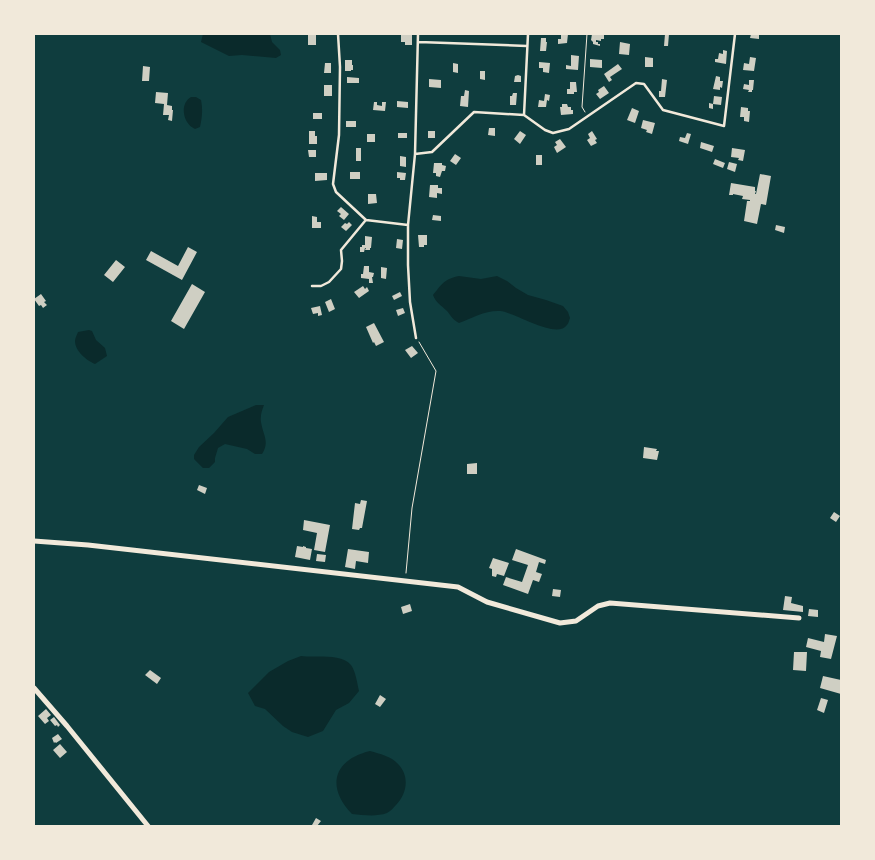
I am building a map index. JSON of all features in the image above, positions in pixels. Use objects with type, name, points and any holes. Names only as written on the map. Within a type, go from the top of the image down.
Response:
[{"type":"street","points":[[34,540],[458,587],[487,602],[560,623],[576,621],[598,606],[610,603],[800,618]]},
{"type":"street","points":[[34,688],[148,826]]},
{"type":"lane","points":[[338,34],[340,68],[339,135],[333,184],[336,192],[366,220],[408,225]]},
{"type":"lane","points":[[416,338],[410,302],[408,225],[415,154],[418,34]]},
{"type":"lane","points":[[524,115],[528,34]]},
{"type":"lane","points":[[415,154],[432,152],[474,112],[524,115],[545,130],[553,133],[569,129],[636,83],[644,84],[663,110],[724,126],[735,34]]},
{"type":"lane","points":[[418,42],[527,46]]},
{"type":"lane","points":[[312,286],[321,286],[330,282],[341,269],[341,250],[366,220]]},
{"type":"path","points":[[587,34],[582,107],[588,117]]},
{"type":"path","points":[[405,582],[412,508],[436,371],[416,338]]},
{"type":"water","points":[[203,34],[270,34],[272,42],[280,50],[281,55],[276,58],[242,55],[229,56],[201,42]]},
{"type":"water","points":[[191,97],[201,100],[202,104],[200,127],[195,129],[185,119],[184,114],[185,104]]},
{"type":"water","points":[[459,276],[481,279],[497,276],[528,295],[563,306],[568,312],[569,322],[562,329],[554,329],[507,313],[495,311],[459,323],[437,302],[433,295],[447,280]]},
{"type":"water","points":[[92,331],[96,340],[105,348],[107,356],[95,364],[82,355],[75,345],[78,332]]},
{"type":"water","points":[[256,405],[264,405],[261,420],[266,446],[262,454],[255,454],[247,449],[225,444],[218,448],[215,462],[209,468],[203,468],[194,459],[194,455],[199,447],[228,417]]},
{"type":"water","points":[[301,656],[334,657],[347,661],[354,671],[359,691],[349,703],[336,710],[323,731],[308,737],[292,732],[265,709],[255,706],[248,693],[269,672]]},
{"type":"water","points":[[370,751],[389,757],[398,764],[406,779],[405,790],[400,801],[387,813],[374,815],[352,814],[339,794],[337,776],[341,768],[348,761]]},
{"type":"building","points":[[401,34],[412,34],[412,45],[405,45],[405,42],[401,42]]},
{"type":"building","points":[[561,34],[568,34],[567,43],[558,44]]},
{"type":"building","points":[[592,34],[604,34],[604,39],[601,39],[601,41],[596,40],[600,46],[593,44],[591,40]]},
{"type":"building","points":[[665,34],[669,34],[668,46],[664,46]]},
{"type":"building","points":[[751,34],[759,34],[759,39],[750,38]]},
{"type":"building","points":[[308,35],[316,35],[316,45],[308,45]]},
{"type":"building","points":[[541,38],[546,38],[546,51],[540,51]]},
{"type":"building","points":[[620,42],[630,44],[629,55],[619,54]]},
{"type":"building","points":[[723,50],[727,51],[726,64],[715,62],[715,59],[718,59],[719,53],[723,54]]},
{"type":"building","points":[[571,55],[579,56],[578,70],[566,69],[566,65],[571,66]]},
{"type":"building","points":[[645,57],[653,58],[653,67],[645,67]]},
{"type":"building","points":[[750,57],[756,58],[754,71],[743,70],[744,63],[749,64]]},
{"type":"building","points":[[590,59],[602,60],[602,68],[590,67]]},
{"type":"building","points":[[345,60],[352,60],[353,70],[345,71]]},
{"type":"building","points":[[539,62],[550,63],[549,73],[543,72],[543,68],[539,68]]},
{"type":"building","points":[[325,63],[331,63],[331,73],[324,73]]},
{"type":"building","points":[[453,63],[458,64],[458,73],[453,72]]},
{"type":"building","points":[[618,64],[622,69],[610,77],[612,80],[609,82],[604,74]]},
{"type":"building","points":[[143,66],[150,67],[149,81],[142,81]]},
{"type":"building","points":[[480,71],[485,71],[485,80],[480,79]]},
{"type":"building","points":[[515,76],[521,76],[521,82],[514,82]]},
{"type":"building","points":[[716,76],[720,77],[720,81],[723,81],[720,90],[713,89]]},
{"type":"building","points":[[347,77],[359,78],[359,83],[347,83]]},
{"type":"building","points":[[429,79],[441,80],[441,88],[429,87]]},
{"type":"building","points":[[662,79],[667,80],[665,97],[659,97],[659,91],[661,91]]},
{"type":"building","points":[[749,80],[754,80],[752,92],[743,89],[744,84],[749,85]]},
{"type":"building","points":[[570,82],[576,82],[577,92],[574,92],[574,94],[567,94],[567,89],[570,89]]},
{"type":"building","points":[[324,85],[332,85],[332,96],[324,96]]},
{"type":"building","points":[[604,86],[609,93],[600,99],[596,94]]},
{"type":"building","points":[[465,90],[469,91],[468,107],[460,106],[461,96],[464,96]]},
{"type":"building","points":[[156,92],[168,93],[167,105],[172,106],[172,121],[168,120],[169,115],[163,115],[164,104],[155,103]]},
{"type":"building","points":[[513,93],[517,93],[516,105],[510,105],[510,96]]},
{"type":"building","points":[[545,94],[550,95],[546,107],[538,107],[539,100],[544,101]]},
{"type":"building","points":[[714,96],[722,97],[721,105],[713,104]]},
{"type":"building","points":[[397,101],[408,102],[408,108],[397,107]]},
{"type":"building","points":[[374,102],[382,106],[382,102],[386,102],[385,111],[373,110]]},
{"type":"building","points":[[709,103],[713,104],[713,109],[709,108]]},
{"type":"building","points":[[562,104],[567,104],[568,107],[571,107],[573,114],[561,115],[560,107],[562,107]]},
{"type":"building","points":[[741,107],[748,108],[748,111],[750,111],[749,122],[744,121],[744,117],[740,117]]},
{"type":"building","points":[[632,108],[639,111],[635,123],[627,120]]},
{"type":"building","points":[[313,113],[322,113],[322,119],[313,119]]},
{"type":"building","points":[[643,120],[655,123],[652,134],[641,128]]},
{"type":"building","points":[[346,121],[356,121],[356,127],[346,127]]},
{"type":"building","points":[[489,128],[495,128],[495,136],[488,135]]},
{"type":"building","points":[[309,131],[315,131],[317,144],[309,144]]},
{"type":"building","points":[[428,131],[435,131],[435,138],[428,138]]},
{"type":"building","points":[[520,131],[526,135],[520,144],[514,139]]},
{"type":"building","points":[[592,131],[597,139],[595,140],[597,143],[591,146],[587,140],[590,138],[588,134]]},
{"type":"building","points":[[398,133],[407,133],[407,138],[398,138]]},
{"type":"building","points":[[687,133],[691,134],[688,144],[679,141],[680,137],[685,138]]},
{"type":"building","points":[[367,134],[375,134],[375,142],[367,142]]},
{"type":"building","points":[[560,139],[566,147],[557,153],[554,147],[557,145],[555,142]]},
{"type":"building","points":[[701,142],[714,146],[712,152],[700,148]]},
{"type":"building","points":[[356,148],[361,148],[361,161],[356,161]]},
{"type":"building","points":[[732,148],[745,150],[743,161],[738,160],[739,158],[731,157]]},
{"type":"building","points":[[308,150],[316,150],[316,157],[309,157]]},
{"type":"building","points":[[455,154],[461,158],[456,165],[450,161]]},
{"type":"building","points":[[536,155],[542,155],[542,165],[536,165]]},
{"type":"building","points":[[400,156],[406,157],[406,167],[400,166]]},
{"type":"building","points":[[715,159],[725,163],[723,168],[713,164]]},
{"type":"building","points":[[729,162],[737,164],[735,172],[727,169]]},
{"type":"building","points":[[434,163],[442,163],[442,165],[446,166],[445,171],[442,171],[440,177],[433,173]]},
{"type":"building","points":[[350,172],[360,172],[360,179],[350,179]]},
{"type":"building","points":[[397,172],[406,173],[405,180],[397,178]]},
{"type":"building","points":[[315,173],[327,173],[327,180],[315,181]]},
{"type":"building","points":[[760,174],[771,176],[766,205],[761,204],[757,224],[744,221],[747,201],[750,200],[742,199],[743,196],[729,195],[731,183],[755,187],[756,194]]},
{"type":"building","points":[[430,185],[438,185],[438,188],[442,188],[442,194],[437,193],[437,198],[429,197]]},
{"type":"building","points":[[368,194],[376,194],[377,203],[368,204]]},
{"type":"building","points":[[341,207],[349,214],[344,220],[337,211]]},
{"type":"building","points":[[433,215],[441,216],[441,221],[432,220]]},
{"type":"building","points":[[312,216],[317,217],[317,222],[321,222],[321,228],[312,228]]},
{"type":"building","points":[[349,222],[352,225],[346,231],[341,227]]},
{"type":"building","points":[[776,225],[785,227],[784,233],[775,230]]},
{"type":"building","points":[[418,235],[427,235],[427,245],[419,247]]},
{"type":"building","points":[[365,236],[372,237],[371,248],[370,250],[365,250],[365,248],[364,252],[360,252],[360,247],[365,245]]},
{"type":"building","points":[[397,239],[403,240],[402,249],[396,248]]},
{"type":"building","points":[[188,247],[197,252],[182,280],[146,260],[151,251],[178,266]]},
{"type":"building","points":[[116,260],[125,267],[113,282],[104,275]]},
{"type":"building","points":[[364,266],[369,266],[369,272],[374,273],[372,277],[373,283],[369,283],[369,279],[361,278]]},
{"type":"building","points":[[381,267],[387,268],[386,279],[381,278]]},
{"type":"building","points":[[192,284],[205,292],[184,329],[171,321]]},
{"type":"building","points":[[363,286],[365,289],[367,287],[369,291],[359,298],[354,292]]},
{"type":"building","points":[[400,292],[402,296],[394,300],[392,296]]},
{"type":"building","points":[[41,294],[47,305],[43,308],[34,299]]},
{"type":"building","points":[[331,299],[335,309],[329,312],[325,302]]},
{"type":"building","points":[[320,306],[322,315],[318,316],[318,313],[313,314],[311,308]]},
{"type":"building","points":[[403,308],[405,313],[398,316],[396,310]]},
{"type":"building","points":[[374,323],[384,342],[376,346],[366,327]]},
{"type":"building","points":[[412,346],[418,353],[411,358],[405,350]]},
{"type":"building","points":[[644,447],[659,451],[657,460],[643,458]]},
{"type":"building","points":[[477,463],[477,474],[467,474],[467,464]]},
{"type":"building","points":[[199,485],[207,488],[205,494],[197,490]]},
{"type":"building","points":[[361,500],[367,501],[362,528],[359,530],[352,529],[355,503],[360,504]]},
{"type":"building","points":[[834,512],[840,516],[836,522],[830,518]]},
{"type":"building","points":[[304,520],[330,525],[325,552],[314,550],[317,533],[303,530]]},
{"type":"building","points":[[297,546],[312,549],[310,560],[295,557]]},
{"type":"building","points":[[348,549],[369,552],[368,563],[356,561],[355,569],[345,567]]},
{"type":"building","points":[[516,549],[546,560],[545,564],[539,562],[536,572],[542,574],[539,582],[533,580],[528,594],[503,585],[506,577],[522,582],[528,565],[512,560]]},
{"type":"building","points":[[317,554],[326,555],[325,562],[316,561]]},
{"type":"building","points":[[493,558],[509,563],[504,576],[497,574],[496,577],[492,576],[492,569],[489,568]]},
{"type":"building","points":[[553,589],[561,590],[560,597],[552,596]]},
{"type":"building","points":[[785,596],[792,597],[791,603],[803,606],[803,612],[783,610]]},
{"type":"building","points":[[410,604],[412,611],[403,614],[401,607]]},
{"type":"building","points":[[809,609],[818,610],[818,617],[808,616]]},
{"type":"building","points":[[825,634],[837,636],[831,659],[820,657],[821,651],[806,647],[808,638],[824,642]]},
{"type":"building","points":[[794,652],[807,652],[806,671],[793,670]]},
{"type":"building","points":[[150,670],[161,678],[157,684],[145,675]]},
{"type":"building","points":[[823,676],[841,680],[841,694],[820,688]]},
{"type":"building","points":[[380,695],[386,699],[380,707],[375,704]]},
{"type":"building","points":[[821,698],[828,700],[824,713],[817,710]]},
{"type":"building","points":[[46,709],[51,715],[47,718],[49,721],[45,724],[38,716]]},
{"type":"building","points":[[54,717],[60,725],[58,727],[50,720]]},
{"type":"building","points":[[58,734],[62,739],[54,743],[52,738]]},
{"type":"building","points":[[60,744],[67,752],[60,758],[53,750]]},
{"type":"building","points":[[316,818],[321,821],[317,826],[312,825]]}]
